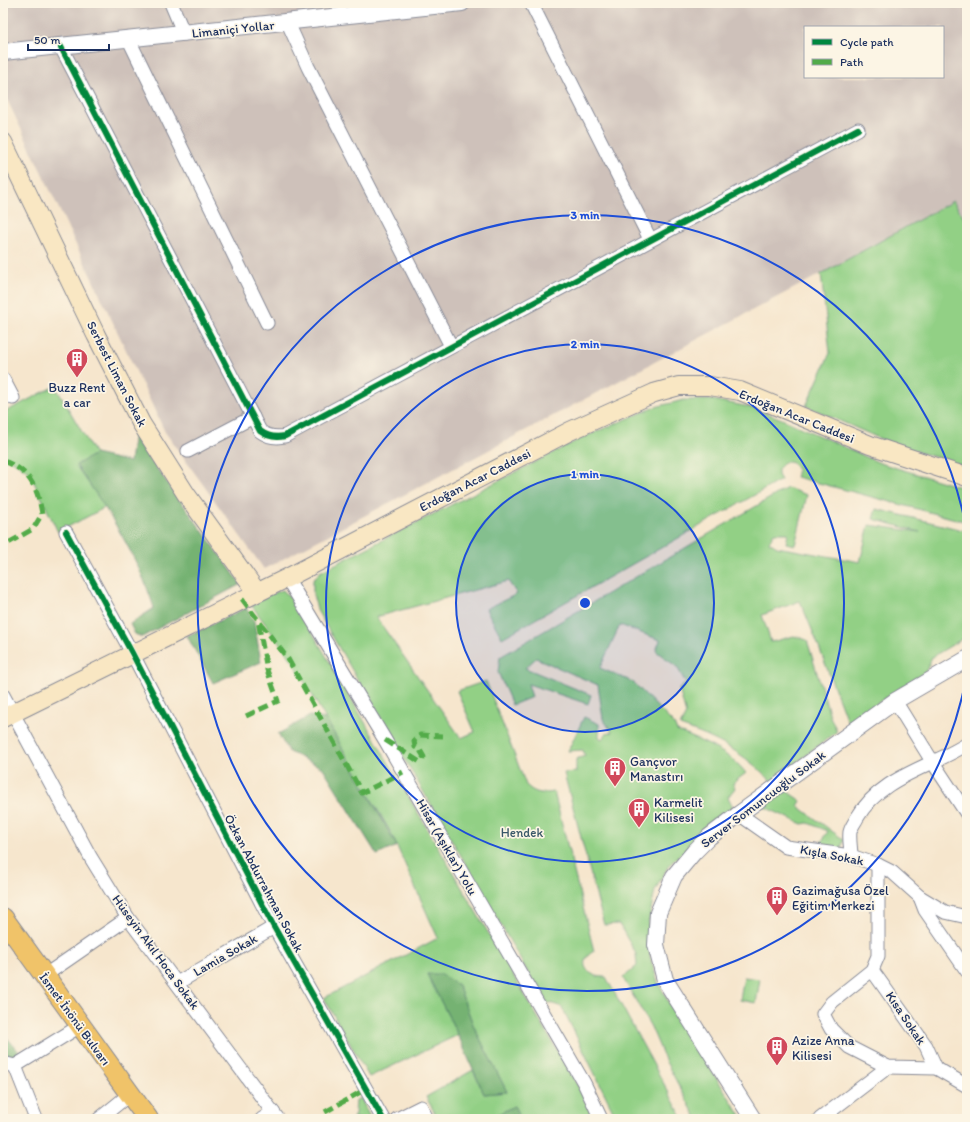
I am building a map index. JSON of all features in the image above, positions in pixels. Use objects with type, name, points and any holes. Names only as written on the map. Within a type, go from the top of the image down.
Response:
[{"type":"main road","name":"Serbest Liman Sokak","points":[[3,142],[96,336],[141,423],[186,494],[257,592]]},
{"type":"main road","name":"Erdoğan Acar Caddesi","points":[[8,715],[287,578],[570,431],[654,393],[679,386],[710,386],[740,392],[870,445],[967,477]]},
{"type":"main road","name":"İsmet İnönü Bulvarı","points":[[3,918],[148,1119]]},
{"type":"street","points":[[171,3],[184,34]]},
{"type":"street","name":"Limaniçi Yollar","points":[[3,52],[288,23],[413,6],[462,3]]},
{"type":"street","points":[[531,3],[650,239]]},
{"type":"street","points":[[288,23],[308,67],[451,346]]},
{"type":"street","points":[[129,40],[267,324]]},
{"type":"street","points":[[61,47],[260,431],[265,435],[278,438],[286,436],[650,239],[858,129]]},
{"type":"street","points":[[3,379],[13,398]]},
{"type":"street","points":[[188,451],[253,417]]},
{"type":"street","name":"Özkan Abdurrahman Sokak","points":[[66,532],[132,653],[274,927],[383,1119]]},
{"type":"street","name":"Hisar (Aşıklar) Yolu","points":[[287,578],[385,740],[584,1083],[601,1119]]},
{"type":"street","name":"Server Somuncuoğlu Sokak","points":[[753,1119],[665,980],[656,945],[658,914],[674,876],[709,837],[739,814],[895,701],[967,658]]},
{"type":"street","name":"Hüseyin Akıl Hoca Sokak","points":[[3,696],[8,715],[87,851],[128,918],[177,983],[271,1117]]},
{"type":"street","points":[[895,701],[967,814]]},
{"type":"street","points":[[851,856],[850,831],[862,810],[885,786],[967,744]]},
{"type":"street","name":"Kışla Sokak","points":[[739,814],[786,847],[851,856],[878,865],[892,872],[920,897],[945,912],[967,917]]},
{"type":"street","points":[[878,865],[878,956],[872,970],[832,1002],[823,1014],[831,1029],[849,1047],[888,1067],[936,1068],[967,1086]]},
{"type":"street","points":[[920,897],[925,910],[967,970]]},
{"type":"street","points":[[44,976],[128,918]]},
{"type":"street","name":"Lamia Sokak","points":[[177,983],[274,927]]},
{"type":"street","name":"Kısa Sokak","points":[[872,970],[926,1046],[936,1068]]},
{"type":"street","points":[[36,1119],[9,1065],[80,1026]]},
{"type":"street","points":[[820,1119],[888,1067]]},
{"type":"street","points":[[99,1119],[130,1094]]},
{"type":"street","points":[[397,1119],[421,1107],[427,1119]]},
{"type":"shaded area","points":[[3,3],[967,3],[967,223],[953,201],[821,274],[264,569],[165,432],[4,93]]},
{"type":"green space","points":[[953,201],[967,223],[967,467],[890,443],[806,406],[830,353],[821,274]]},
{"type":"green space","points":[[55,386],[95,454],[76,466],[106,507],[58,532],[29,472],[3,455],[3,413]]},
{"type":"green space","name":"Hendek","points":[[684,400],[713,400],[750,407],[782,419],[880,463],[967,489],[967,522],[796,477],[797,468],[791,463],[785,462],[778,469],[778,475],[781,480],[502,638],[486,609],[517,594],[508,581],[376,617],[461,738],[475,732],[457,691],[486,681],[526,785],[539,793],[554,792],[594,951],[588,955],[585,960],[586,968],[594,975],[606,977],[683,1119],[617,1119],[562,1007],[544,1001],[477,883],[318,612],[313,595],[313,580],[320,572],[584,437],[655,407]]},
{"type":"green space","points":[[134,432],[148,456],[241,584],[142,637],[135,634],[130,624],[154,608],[147,589],[121,534],[76,465],[95,454],[130,462]]},
{"type":"green space","points":[[787,488],[807,495],[795,545],[786,543],[788,533],[774,533],[769,542],[777,547],[860,562],[869,525],[920,532],[873,519],[876,509],[967,531],[967,636],[932,657],[926,671],[848,723],[800,601],[762,615],[771,642],[794,636],[807,640],[831,719],[837,731],[772,782],[751,763],[730,748],[707,736],[680,726],[686,714],[679,689],[686,683],[677,667],[656,651],[660,640],[620,625],[600,668],[633,682],[674,724],[677,731],[705,743],[723,753],[732,759],[746,773],[733,783],[735,788],[728,797],[733,807],[669,865],[655,890],[648,925],[650,957],[658,982],[676,1016],[743,1119],[697,1119],[666,1062],[651,1027],[623,978],[637,966],[636,954],[619,924],[604,925],[564,773],[576,772],[576,759],[585,756],[583,750],[568,751],[584,717],[599,724],[599,737],[602,739],[606,734],[612,732],[603,719],[598,685],[536,658],[525,668],[591,695],[588,704],[528,684],[532,697],[512,705],[498,672],[500,657]]},
{"type":"green space","points":[[283,590],[295,603],[578,1086],[594,1119],[521,1119],[514,1106],[489,1119],[438,1119],[426,1097],[473,1070],[484,1094],[507,1092],[474,1027],[458,985],[427,974],[458,1035],[369,1077],[324,998],[438,938],[391,833],[292,660],[252,606],[268,595]]},
{"type":"green space","points":[[246,608],[254,621],[261,662],[213,683],[187,636]]},
{"type":"green space","points":[[310,716],[326,719],[397,846],[377,855],[323,768],[289,752],[278,734]]},
{"type":"green space","points":[[785,790],[801,801],[798,806],[844,840],[840,850],[819,846],[828,831],[808,823],[802,824],[762,806]]},
{"type":"green space","points":[[427,974],[440,974],[458,985],[474,1027],[507,1092],[484,1094],[458,1035]]},
{"type":"green space","points":[[744,977],[760,979],[756,1003],[740,1000]]},
{"type":"green space","points":[[3,1033],[20,1053],[12,1056],[3,1053]]},
{"type":"green space","points":[[361,1098],[370,1119],[353,1118],[355,1114],[356,1100]]},
{"type":"green space","points":[[514,1106],[521,1119],[489,1119]]},
{"type":"marked path","points":[[3,461],[20,469],[26,474],[35,488],[42,514],[33,529],[3,546]]},
{"type":"marked path","points":[[242,599],[288,659],[362,793],[403,772]]},
{"type":"marked path","points":[[246,716],[278,701],[267,670],[258,621]]},
{"type":"marked path","points":[[385,740],[420,762],[424,757],[420,750],[415,747],[414,741],[420,735],[443,736]]},
{"type":"marked path","points":[[325,1112],[366,1089]]},
{"type":"cycle path","points":[[61,47],[260,431],[266,435],[275,437],[285,436],[858,129]]},
{"type":"cycle path","points":[[66,532],[132,653],[274,927],[383,1119]]},
{"type":"place","name":"Buzz Rent a car","points":[[77,378]]},
{"type":"place","name":"Gançvor Manastırı","points":[[615,788]]},
{"type":"place","name":"Karmelit Kilisesi","points":[[639,828]]},
{"type":"place","name":"Gazimağusa Özel Eğitim Merkezi","points":[[777,916]]},
{"type":"place","name":"Azize Anna Kilisesi","points":[[777,1066]]}]
